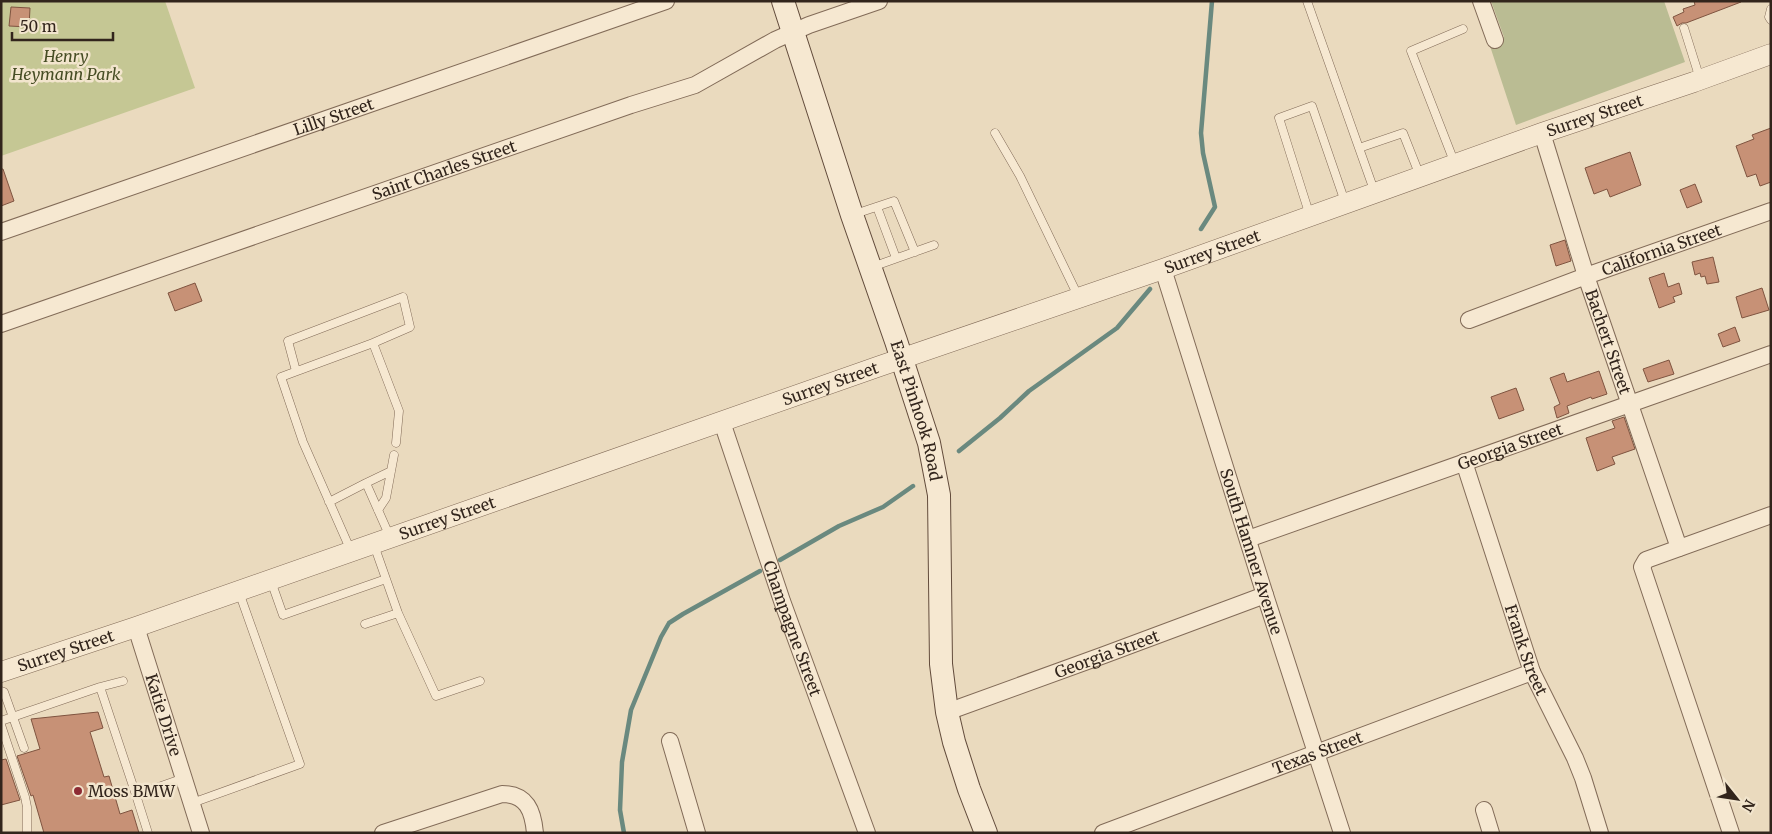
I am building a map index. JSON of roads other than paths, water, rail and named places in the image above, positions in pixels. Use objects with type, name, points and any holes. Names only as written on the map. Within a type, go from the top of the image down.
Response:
[{"type":"main road","name":"East Pinhook Road","points":[[783,1],[852,215],[902,358],[928,443],[939,495],[940,664],[947,712],[969,790],[986,833]]},
{"type":"street","name":"Lilly Street","points":[[1,232],[666,1]]},
{"type":"street","name":"Saint Charles Street","points":[[2,322],[694,85],[761,46],[792,32],[880,1]]},
{"type":"street","points":[[1481,1],[1495,40]]},
{"type":"street","name":"Surrey Street","points":[[1,672],[136,627],[902,358],[1163,269],[1542,132],[1700,80],[1771,54]]},
{"type":"street","name":"Bachert Street","points":[[1542,132],[1586,276],[1679,548]]},
{"type":"street","name":"California Street","points":[[1469,320],[1586,276],[1771,211]]},
{"type":"street","name":"South Hamner Avenue","points":[[1163,269],[1342,833]]},
{"type":"street","name":"Georgia Street","points":[[1248,540],[1771,354]]},
{"type":"street","name":"Champagne Street","points":[[722,422],[782,600],[867,833]]},
{"type":"street","name":"Frank Street","points":[[1464,462],[1532,672],[1584,778],[1600,833]]},
{"type":"street","points":[[1731,833],[1642,567],[1646,560],[1771,515]]},
{"type":"street","name":"Georgia Street","points":[[947,712],[1104,656],[1265,595]]},
{"type":"street","name":"Katie Drive","points":[[136,627],[202,833]]},
{"type":"street","name":"Texas Street","points":[[1103,833],[1532,672]]},
{"type":"street","points":[[670,742],[697,833]]},
{"type":"street","points":[[383,833],[502,794],[509,794],[524,801],[530,808],[536,833]]},
{"type":"street","points":[[1484,810],[1491,833]]},
{"type":"lane","points":[[1307,1],[1375,193]]},
{"type":"lane","points":[[1771,9],[1769,17],[1771,20]]},
{"type":"lane","points":[[1684,28],[1700,80]]},
{"type":"lane","points":[[1455,164],[1411,51],[1464,29]]},
{"type":"lane","points":[[1310,216],[1279,118],[1287,115],[1312,106],[1346,203]]},
{"type":"lane","points":[[995,133],[1020,176],[1079,298]]},
{"type":"lane","points":[[1359,148],[1403,133],[1420,176]]},
{"type":"lane","points":[[852,215],[894,201],[915,252]]},
{"type":"lane","points":[[877,207],[896,258]]},
{"type":"lane","points":[[870,268],[934,245]]},
{"type":"lane","points":[[296,371],[288,341],[403,297],[410,327],[373,343],[281,377],[303,442],[351,551]]},
{"type":"lane","points":[[373,343],[398,411],[396,443]]},
{"type":"lane","points":[[378,510],[386,498],[394,455]]},
{"type":"lane","points":[[329,502],[391,471]]},
{"type":"lane","points":[[366,483],[378,510],[386,579],[398,613],[436,696],[480,681]]},
{"type":"lane","points":[[271,579],[283,615],[386,579]]},
{"type":"lane","points":[[192,803],[300,764],[238,590]]},
{"type":"lane","points":[[365,624],[398,613]]},
{"type":"lane","points":[[1,721],[123,681]]},
{"type":"lane","points":[[100,687],[148,833]]},
{"type":"lane","points":[[1,690],[4,692],[24,748]]},
{"type":"lane","points":[[1,726],[25,797],[27,833]]},
{"type":"lane","points":[[136,795],[184,778]]},
{"type":"waterway","points":[[1201,229],[1215,207],[1203,153],[1201,133],[1212,1]]},
{"type":"waterway","points":[[959,451],[1000,418],[1029,391],[1117,328],[1150,289]]},
{"type":"waterway","points":[[780,560],[839,526],[883,507],[913,486]]},
{"type":"waterway","points":[[624,833],[620,810],[622,762],[631,710],[661,637],[669,623],[760,571]]},
{"type":"place","name":"Moss BMW","points":[[78,791]]},
{"type":"park label","name":"Henry Heymann Park","points":[[66,65]]}]
